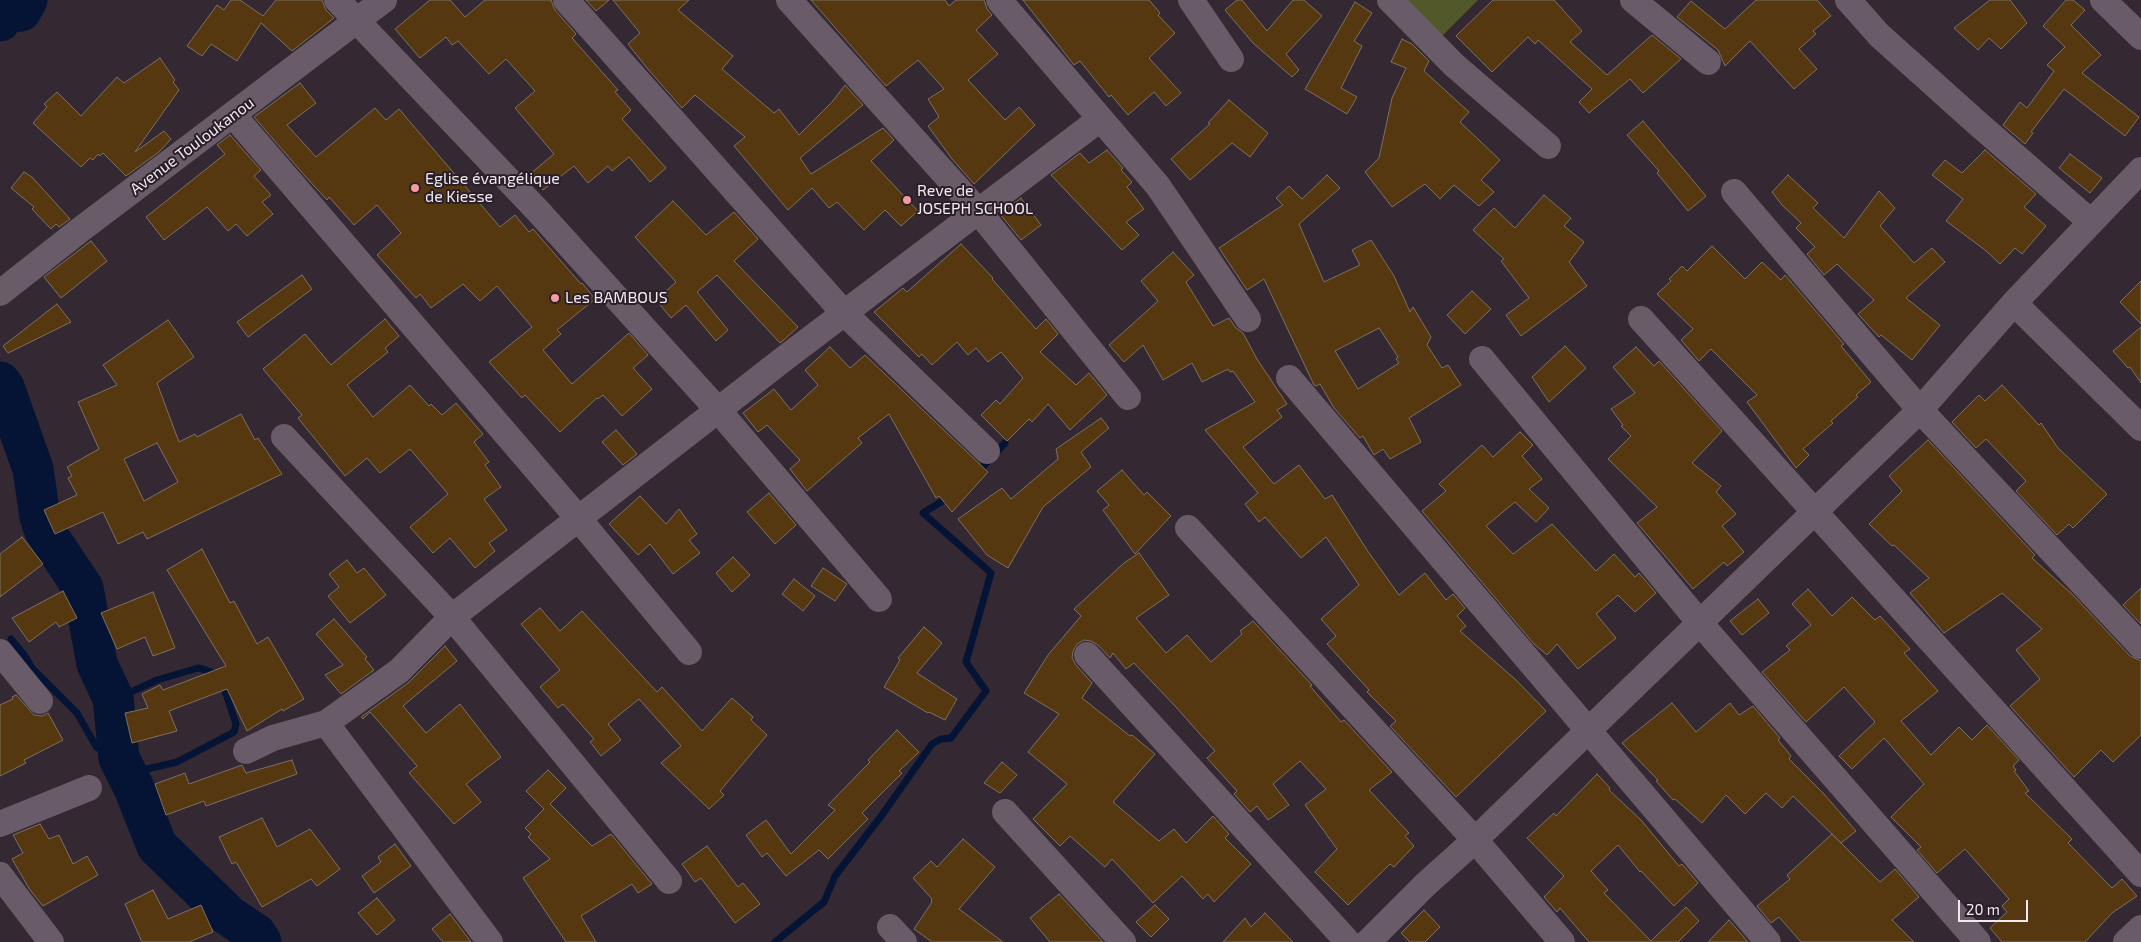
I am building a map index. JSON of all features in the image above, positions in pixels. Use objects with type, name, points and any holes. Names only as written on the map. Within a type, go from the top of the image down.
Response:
[{"type":"street","points":[[337,0],[538,211],[718,410],[879,599]]},
{"type":"street","name":"Avenue Touloukanou","points":[[0,293],[80,230],[384,0]]},
{"type":"street","points":[[566,0],[844,313],[987,451]]},
{"type":"street","points":[[789,0],[978,211],[1128,397]]},
{"type":"street","points":[[999,0],[1158,186],[1248,319]]},
{"type":"street","points":[[1191,0],[1231,59]]},
{"type":"street","points":[[1390,0],[1454,65],[1548,146]]},
{"type":"street","points":[[1633,0],[1708,62]]},
{"type":"street","points":[[1848,0],[1879,35],[2092,222]]},
{"type":"street","points":[[2103,0],[2141,37]]},
{"type":"street","points":[[233,115],[578,518],[689,652]]},
{"type":"street","points":[[246,751],[273,738],[326,723],[398,671],[452,618],[578,518],[1100,118]]},
{"type":"street","points":[[1368,942],[1920,410],[2014,303],[2141,170]]},
{"type":"street","points":[[1734,192],[1920,410],[2141,646]]},
{"type":"street","points":[[2014,303],[2141,428]]},
{"type":"street","points":[[1641,319],[2141,874]]},
{"type":"street","points":[[1482,359],[1700,623],[1978,942]]},
{"type":"street","points":[[1289,378],[1768,942]]},
{"type":"street","points":[[284,437],[452,618],[669,880]]},
{"type":"street","points":[[1188,528],[1475,840],[1562,942]]},
{"type":"street","points":[[0,652],[40,701]]},
{"type":"street","points":[[1087,655],[1348,942]]},
{"type":"street","points":[[326,723],[490,942]]},
{"type":"street","points":[[0,824],[89,788]]},
{"type":"street","points":[[1005,812],[1123,942]]},
{"type":"street","points":[[0,876],[51,942]]},
{"type":"street","points":[[2126,942],[2141,928]]},
{"type":"green space","points":[[1393,0],[1478,0],[1437,41]]},
{"type":"building","points":[[231,0],[240,0],[263,16],[276,0],[322,0],[326,10],[334,18],[292,51],[261,23],[237,61],[211,44],[202,56],[187,46],[217,5],[224,10]]},
{"type":"building","points":[[430,0],[450,0],[465,17],[485,0],[551,0],[555,10],[576,34],[572,38],[618,90],[615,92],[631,110],[622,119],[666,168],[650,182],[629,157],[612,171],[608,166],[588,183],[574,166],[543,190],[530,174],[554,154],[515,108],[535,91],[506,59],[489,74],[458,41],[452,45],[446,37],[420,58],[395,29]]},
{"type":"building","points":[[586,0],[609,0],[596,11]]},
{"type":"building","points":[[613,0],[689,0],[678,10],[733,56],[722,69],[774,113],[779,109],[799,135],[832,102],[845,85],[863,105],[800,158],[811,174],[883,128],[894,140],[871,161],[918,211],[901,226],[885,210],[864,230],[837,202],[829,208],[812,188],[788,210],[734,146],[745,137],[695,95],[682,108],[647,68],[628,44],[640,33]]},
{"type":"building","points":[[811,0],[945,0],[949,6],[956,0],[984,0],[987,9],[992,15],[976,30],[998,54],[968,80],[1005,120],[1019,107],[1035,125],[974,184],[952,159],[928,126],[939,117],[928,99],[944,89],[918,60],[886,86]]},
{"type":"building","points":[[1023,0],[1149,0],[1160,13],[1158,15],[1175,33],[1149,58],[1181,93],[1166,106],[1154,92],[1128,115],[1111,95],[1109,97],[1080,61],[1074,65]]},
{"type":"building","points":[[1237,0],[1242,0],[1267,31],[1293,0],[1304,0],[1322,16],[1286,54],[1299,70],[1292,77],[1253,43],[1225,10]]},
{"type":"building","points":[[1493,0],[1554,0],[1582,31],[1570,42],[1607,75],[1652,35],[1681,59],[1643,93],[1630,79],[1589,113],[1579,102],[1592,89],[1538,40],[1535,44],[1528,37],[1492,72],[1456,36]]},
{"type":"building","points":[[1756,0],[1817,0],[1831,16],[1813,31],[1816,34],[1799,49],[1817,69],[1794,89],[1750,41],[1725,66],[1718,50],[1677,17],[1691,1],[1725,29]]},
{"type":"building","points":[[1990,0],[2010,0],[2027,23],[2001,49],[1989,38],[1978,50],[1954,28]]},
{"type":"building","points":[[2066,0],[2073,0],[2085,10],[2071,25],[2101,55],[2082,73],[2139,117],[2125,136],[2064,89],[2031,132],[2033,133],[2025,144],[2003,125],[2020,102],[2027,108],[2054,71],[2047,65],[2065,47],[2043,26]]},
{"type":"building","points":[[1355,2],[1372,13],[1354,41],[1362,46],[1341,88],[1357,97],[1347,114],[1305,89]]},
{"type":"building","points":[[1402,39],[1412,44],[1429,61],[1424,71],[1469,112],[1460,122],[1500,160],[1481,180],[1494,192],[1479,206],[1454,185],[1440,199],[1425,184],[1392,207],[1365,172],[1379,158],[1392,98],[1406,68],[1391,62]]},
{"type":"building","points":[[160,58],[175,80],[173,82],[179,90],[135,152],[164,131],[171,139],[159,152],[126,176],[103,153],[100,156],[98,154],[93,160],[90,158],[81,167],[33,123],[47,107],[44,104],[57,92],[81,116],[117,77],[124,83]]},
{"type":"building","points":[[300,83],[316,103],[287,125],[316,157],[375,108],[386,120],[399,109],[500,227],[515,215],[529,232],[533,229],[582,283],[595,299],[557,330],[561,334],[543,350],[572,384],[629,333],[648,355],[633,368],[652,389],[622,416],[603,395],[597,398],[560,432],[525,395],[522,398],[489,362],[532,327],[497,286],[480,301],[463,284],[431,308],[420,294],[416,298],[377,255],[401,233],[377,205],[354,225],[329,197],[327,200],[254,117]]},
{"type":"building","points":[[1229,100],[1268,133],[1250,157],[1232,143],[1190,180],[1171,159],[1210,124],[1208,123]]},
{"type":"building","points":[[1643,121],[1706,196],[1688,211],[1657,173],[1659,171],[1627,135]]},
{"type":"building","points":[[230,135],[261,170],[254,176],[271,195],[262,202],[273,214],[247,236],[236,224],[228,231],[207,207],[164,240],[146,217],[225,154],[217,145]]},
{"type":"building","points":[[1107,150],[1123,168],[1121,170],[1132,182],[1127,187],[1144,209],[1126,222],[1139,235],[1122,250],[1051,175],[1080,153],[1089,163]]},
{"type":"building","points":[[1985,150],[2036,194],[2024,207],[2046,226],[2022,254],[2015,248],[2000,264],[1985,250],[1946,221],[1963,199],[1932,175],[1945,160],[1962,173]]},
{"type":"building","points":[[2070,154],[2102,178],[2090,193],[2059,168]]},
{"type":"building","points":[[24,172],[32,177],[70,219],[59,227],[56,224],[51,229],[32,209],[34,207],[11,188]]},
{"type":"building","points":[[1327,175],[1340,188],[1299,224],[1324,282],[1360,265],[1352,250],[1371,240],[1394,276],[1410,312],[1413,307],[1431,337],[1427,345],[1442,368],[1448,365],[1461,385],[1409,418],[1421,442],[1390,459],[1383,449],[1374,455],[1363,436],[1360,438],[1334,408],[1320,384],[1314,385],[1264,279],[1247,290],[1219,248],[1283,205],[1276,198],[1289,186],[1302,199]],"holes":[[[1379,328],[1398,357],[1396,359],[1399,363],[1358,389],[1335,351]]]},
{"type":"building","points":[[1788,175],[1818,203],[1813,208],[1844,238],[1879,191],[1895,208],[1880,226],[1914,263],[1932,248],[1945,262],[1906,298],[1940,325],[1912,360],[1881,335],[1879,337],[1858,314],[1874,300],[1837,264],[1824,275],[1807,254],[1815,247],[1796,228],[1801,223],[1782,205],[1772,192]]},
{"type":"building","points":[[1544,195],[1571,218],[1564,226],[1584,242],[1569,262],[1587,286],[1521,336],[1506,315],[1529,298],[1501,261],[1504,259],[1473,230],[1494,208],[1515,228]]},
{"type":"building","points":[[1021,198],[1041,225],[1021,240],[1000,214]]},
{"type":"building","points":[[673,201],[706,235],[734,212],[758,239],[734,261],[798,327],[780,343],[717,275],[697,292],[728,330],[716,341],[686,305],[671,318],[656,300],[676,282],[635,237]]},
{"type":"building","points":[[91,241],[107,261],[61,298],[44,277]]},
{"type":"building","points":[[961,244],[1036,329],[1046,319],[1058,334],[1040,352],[1076,385],[1089,373],[1107,395],[1070,430],[1048,404],[1032,422],[1029,419],[1007,441],[981,415],[996,400],[1000,404],[1023,378],[1001,352],[988,362],[976,348],[968,355],[957,342],[932,365],[922,354],[919,357],[874,312],[903,288],[907,292]]},
{"type":"building","points":[[1712,246],[1745,279],[1762,262],[1781,280],[1785,275],[1844,344],[1841,346],[1871,382],[1856,395],[1858,397],[1831,421],[1833,423],[1803,449],[1809,455],[1796,468],[1747,402],[1757,395],[1711,349],[1699,361],[1681,340],[1693,329],[1657,294],[1671,281],[1669,279],[1682,266],[1687,271]]},
{"type":"building","points":[[1173,252],[1194,275],[1186,282],[1213,326],[1229,318],[1236,328],[1243,333],[1257,359],[1287,404],[1277,410],[1282,417],[1243,447],[1274,484],[1299,465],[1325,499],[1332,495],[1367,550],[1399,595],[1425,573],[1446,600],[1453,594],[1465,608],[1457,616],[1466,626],[1460,631],[1516,680],[1546,711],[1456,797],[1390,726],[1396,721],[1367,692],[1369,690],[1327,644],[1336,636],[1321,619],[1359,585],[1326,537],[1301,558],[1265,517],[1259,522],[1245,504],[1258,493],[1205,430],[1255,402],[1233,371],[1230,372],[1228,369],[1202,382],[1192,363],[1163,380],[1143,345],[1124,362],[1109,345],[1158,301],[1141,281]]},
{"type":"building","points":[[302,275],[312,289],[248,337],[237,322]]},
{"type":"building","points":[[2141,281],[2141,324],[2120,302]]},
{"type":"building","points":[[1472,291],[1491,309],[1465,334],[1447,315]]},
{"type":"building","points":[[57,304],[71,322],[8,353],[3,346]]},
{"type":"building","points":[[385,319],[399,336],[385,348],[388,352],[347,385],[373,417],[410,385],[429,406],[431,404],[442,415],[456,403],[483,434],[474,442],[489,462],[485,465],[501,487],[484,499],[507,530],[489,543],[495,551],[475,568],[450,538],[433,553],[410,527],[448,494],[410,449],[380,473],[367,458],[345,476],[298,418],[302,415],[263,369],[305,334],[331,365]]},
{"type":"building","points":[[168,320],[194,357],[157,383],[179,442],[195,434],[197,437],[241,414],[255,440],[258,438],[282,474],[147,539],[143,532],[118,544],[103,512],[55,534],[44,510],[77,495],[68,478],[72,476],[67,467],[99,449],[78,402],[117,385],[103,365]],"holes":[[[157,443],[178,482],[144,501],[124,459]]]},
{"type":"building","points":[[2141,327],[2141,383],[2130,367],[2128,368],[2113,351]]},
{"type":"building","points":[[1565,346],[1586,368],[1549,402],[1532,377]]},
{"type":"building","points":[[830,347],[850,368],[865,355],[988,472],[952,512],[939,496],[936,498],[889,414],[858,438],[862,443],[807,491],[790,469],[800,460],[767,425],[758,432],[743,413],[774,389],[791,410],[818,385],[805,370]]},
{"type":"building","points":[[1636,347],[1654,366],[1659,361],[1722,431],[1692,463],[1721,486],[1716,492],[1736,514],[1722,526],[1744,552],[1727,566],[1724,562],[1693,589],[1637,523],[1657,507],[1608,459],[1631,436],[1621,426],[1623,425],[1611,409],[1635,393],[1613,367]]},
{"type":"building","points":[[2002,385],[2039,425],[2041,423],[2058,448],[2107,494],[2073,528],[2069,524],[2057,535],[2016,491],[2026,481],[1986,439],[1976,448],[1952,422],[1979,395],[1985,401]]},
{"type":"building","points":[[1101,418],[1109,428],[1081,452],[1091,467],[1043,507],[1008,568],[987,555],[958,519],[1002,488],[1011,499],[1058,459],[1056,449]]},
{"type":"building","points":[[616,430],[637,454],[623,465],[602,442]]},
{"type":"building","points":[[1520,432],[1533,445],[1522,456],[1542,479],[1529,489],[1549,508],[1536,522],[1515,502],[1486,526],[1513,554],[1552,524],[1596,571],[1614,554],[1635,577],[1639,573],[1656,593],[1635,612],[1618,595],[1596,614],[1616,638],[1578,669],[1557,644],[1547,655],[1534,644],[1422,511],[1446,491],[1439,484],[1482,445],[1493,457]]},
{"type":"building","points":[[1928,440],[2035,555],[2032,558],[2073,595],[2130,656],[2141,661],[2141,735],[2113,762],[2101,750],[2074,777],[2010,706],[2040,679],[2016,650],[2042,629],[2002,593],[1944,633],[1910,593],[1929,578],[1869,524],[1902,491],[1889,476]]},
{"type":"building","points":[[1122,470],[1144,495],[1147,492],[1171,516],[1135,554],[1103,510],[1109,505],[1097,491]]},
{"type":"building","points":[[769,493],[796,525],[775,544],[747,512]]},
{"type":"building","points":[[640,496],[666,524],[679,509],[697,534],[689,540],[700,553],[673,574],[650,544],[638,555],[609,524]]},
{"type":"building","points":[[22,537],[43,564],[0,597],[0,554]]},
{"type":"building","points":[[202,549],[230,603],[234,601],[257,644],[268,637],[304,699],[283,711],[282,709],[247,731],[227,689],[169,711],[177,731],[132,743],[125,713],[148,708],[142,694],[160,685],[163,690],[226,666],[167,570]]},
{"type":"building","points":[[1139,553],[1169,595],[1136,618],[1166,653],[1187,635],[1211,662],[1242,634],[1240,631],[1253,621],[1312,685],[1310,686],[1341,722],[1344,720],[1392,772],[1369,790],[1409,833],[1405,836],[1414,846],[1394,867],[1390,864],[1348,905],[1315,872],[1337,849],[1305,805],[1326,789],[1300,761],[1273,784],[1289,805],[1268,820],[1257,806],[1250,812],[1234,794],[1237,791],[1207,758],[1215,751],[1175,706],[1134,663],[1126,669],[1113,653],[1110,658],[1098,645],[1091,641],[1084,640],[1077,644],[1073,651],[1072,658],[1076,665],[1092,683],[1082,698],[1155,754],[1113,802],[1159,841],[1174,829],[1186,843],[1213,816],[1229,834],[1225,838],[1251,864],[1214,902],[1208,894],[1203,899],[1182,876],[1153,903],[1112,859],[1105,867],[1070,836],[1060,846],[1033,819],[1067,784],[1028,752],[1059,714],[1024,693],[1048,655],[1081,616],[1074,609],[1124,563]]},
{"type":"building","points":[[733,557],[750,575],[732,592],[716,573]]},
{"type":"building","points":[[347,560],[357,573],[364,568],[386,595],[350,623],[328,596],[339,587],[329,574]]},
{"type":"building","points":[[823,568],[847,584],[835,601],[811,586]]},
{"type":"building","points":[[794,579],[815,596],[803,611],[782,594]]},
{"type":"building","points":[[2141,588],[2141,624],[2123,605]]},
{"type":"building","points":[[1808,589],[1832,616],[1852,597],[1875,620],[1880,616],[1910,649],[1904,653],[1938,691],[1901,721],[1931,755],[1959,727],[1972,740],[1987,725],[2019,760],[2013,766],[2016,770],[2014,771],[2029,791],[2025,793],[2072,839],[2068,843],[2112,888],[2122,879],[2137,896],[2112,913],[2085,942],[2002,942],[1990,928],[2007,912],[2002,906],[2009,899],[1965,849],[1937,873],[1917,850],[1921,847],[1891,817],[1924,784],[1884,738],[1852,769],[1839,756],[1875,722],[1844,687],[1806,722],[1762,672],[1790,650],[1786,646],[1811,625],[1792,604]]},
{"type":"building","points":[[63,591],[77,618],[59,627],[56,622],[29,642],[12,618]]},
{"type":"building","points":[[153,592],[175,648],[153,656],[145,637],[117,649],[101,613]]},
{"type":"building","points":[[1758,599],[1769,613],[1742,635],[1730,621]]},
{"type":"building","points":[[540,608],[560,631],[582,611],[657,692],[662,687],[702,731],[732,698],[753,717],[751,720],[767,735],[720,791],[724,795],[709,809],[661,763],[681,746],[639,699],[608,724],[621,740],[601,756],[590,742],[594,739],[563,704],[558,708],[540,687],[560,670],[521,624]]},
{"type":"building","points":[[334,619],[367,657],[365,659],[374,670],[341,694],[325,675],[343,665],[316,634]]},
{"type":"building","points":[[924,627],[942,643],[917,673],[957,699],[945,720],[928,713],[884,687],[900,660],[898,658]]},
{"type":"building","points":[[445,646],[457,661],[403,706],[426,733],[460,704],[501,757],[466,784],[481,802],[454,824],[409,773],[417,766],[386,730],[370,712],[363,719],[361,717],[408,683]]},
{"type":"building","points":[[16,695],[34,715],[42,716],[48,713],[63,740],[24,760],[26,763],[0,776],[0,705],[13,699],[12,697]]},
{"type":"building","points":[[1672,703],[1696,732],[1730,703],[1739,715],[1753,706],[1780,738],[1778,740],[1791,756],[1789,759],[1824,794],[1856,831],[1841,843],[1793,796],[1782,808],[1766,793],[1745,814],[1726,795],[1702,823],[1675,799],[1673,800],[1656,781],[1658,780],[1622,743]]},
{"type":"building","points":[[897,730],[919,752],[899,771],[902,773],[862,813],[868,819],[828,859],[819,850],[786,876],[767,853],[762,857],[746,835],[766,820],[791,854],[835,810],[828,805],[870,762],[868,760]]},
{"type":"building","points":[[292,760],[297,774],[206,806],[204,801],[166,815],[155,784],[185,773],[189,784],[242,765],[246,773]]},
{"type":"building","points":[[1002,762],[1017,775],[1000,793],[984,783]]},
{"type":"building","points":[[548,770],[566,788],[550,804],[592,846],[611,834],[652,884],[638,893],[632,884],[581,916],[596,942],[566,942],[523,878],[550,859],[528,837],[531,834],[525,828],[544,809],[526,791]]},
{"type":"building","points":[[1597,774],[1610,788],[1609,790],[1641,820],[1679,866],[1682,864],[1698,883],[1674,906],[1640,872],[1618,845],[1591,871],[1608,890],[1604,893],[1651,941],[1686,907],[1699,921],[1678,942],[1589,942],[1560,908],[1557,912],[1544,897],[1564,876],[1527,838],[1554,813],[1556,816]]},
{"type":"building","points":[[262,818],[277,847],[310,829],[340,869],[317,886],[311,879],[262,907],[236,862],[232,864],[219,837]]},
{"type":"building","points":[[40,824],[49,839],[59,835],[73,864],[87,856],[98,875],[43,906],[30,890],[12,859],[23,853],[13,835]]},
{"type":"building","points":[[1832,834],[1880,882],[1895,869],[1919,897],[1892,920],[1914,942],[1801,942],[1779,917],[1771,923],[1757,906],[1790,879],[1787,875]]},
{"type":"building","points":[[963,839],[995,867],[959,909],[1003,942],[932,942],[914,929],[932,902],[932,899],[913,878],[931,861],[937,867]]},
{"type":"building","points":[[395,844],[411,866],[374,893],[362,876],[381,862],[378,857]]},
{"type":"building","points":[[707,846],[738,887],[743,883],[760,904],[735,923],[701,878],[695,882],[682,864]]},
{"type":"building","points":[[153,890],[168,919],[201,905],[213,932],[189,942],[142,942],[125,904]]},
{"type":"building","points":[[1059,894],[1103,942],[1050,942],[1030,918]]},
{"type":"building","points":[[377,898],[395,920],[377,935],[358,913]]},
{"type":"building","points":[[1155,905],[1169,919],[1151,937],[1136,922]]},
{"type":"building","points":[[1424,910],[1440,927],[1425,942],[1410,942],[1401,933]]},
{"type":"building","points":[[1265,913],[1293,942],[1223,942],[1245,918],[1251,927]]},
{"type":"building","points":[[450,914],[471,942],[443,942],[432,929]]},
{"type":"building","points":[[1729,920],[1748,942],[1708,942]]},
{"type":"waterway","points":[[0,21],[1,14],[21,11],[27,0]]},
{"type":"waterway","points":[[0,382],[4,387],[33,469],[40,517],[45,531],[83,588],[97,664],[113,698],[119,758],[134,788],[157,846],[229,916],[256,934],[261,942]]},
{"type":"waterway","points":[[978,472],[1005,443]]},
{"type":"waterway","points":[[775,942],[824,902],[835,876],[882,815],[932,744],[941,739],[951,738],[986,691],[966,662],[991,573],[923,513],[949,497]]},
{"type":"waterway","points":[[11,639],[32,668],[77,713],[97,748],[101,747],[105,751],[114,753]]},
{"type":"waterway","points":[[118,698],[157,680],[198,668],[220,676],[236,724],[234,732],[177,762],[130,773]]},
{"type":"place","name":"Eglise évangélique de Kiesse","points":[[415,188]]},
{"type":"place","name":"Reve de JOSEPH SCHOOL","points":[[907,200]]},
{"type":"place","name":"Les BAMBOUS","points":[[555,298]]}]
